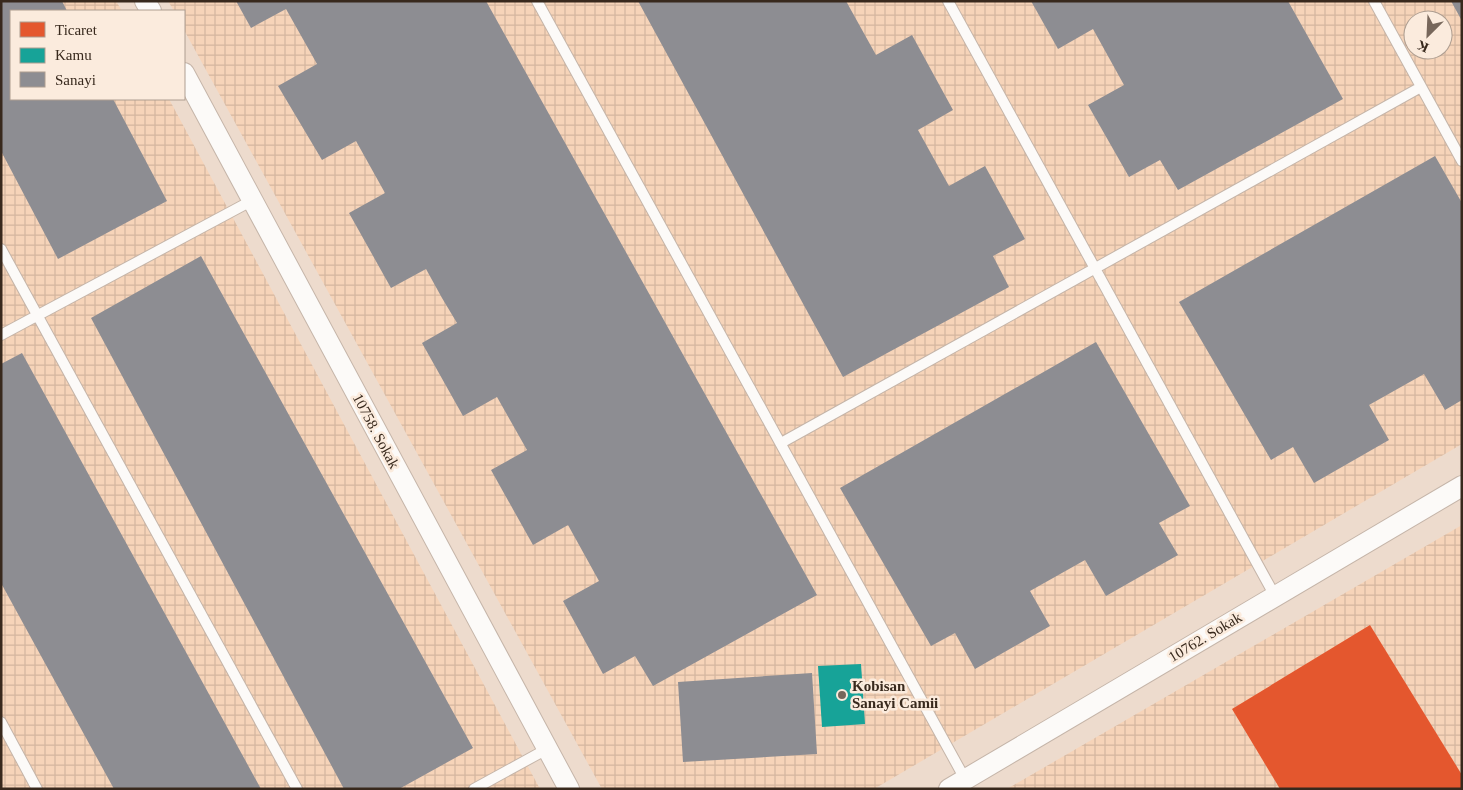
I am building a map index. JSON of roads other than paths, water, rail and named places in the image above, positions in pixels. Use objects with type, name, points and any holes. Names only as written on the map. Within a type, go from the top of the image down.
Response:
[{"type":"street","name":"10758. Sokak","points":[[185,75],[569,789]]},
{"type":"street","name":"10762. Sokak","points":[[957,784],[1462,486]]},
{"type":"lane","points":[[537,1],[780,444],[957,784]]},
{"type":"lane","points":[[948,1],[1275,596]]},
{"type":"lane","points":[[1374,1],[1462,161]]},
{"type":"lane","points":[[780,444],[1421,87]]},
{"type":"lane","points":[[1,335],[252,200]]},
{"type":"lane","points":[[1,249],[297,789]]},
{"type":"lane","points":[[1,722],[37,789]]},
{"type":"lane","points":[[474,789],[547,749]]},
{"type":"place","name":"Kobisan Sanayi Camii","points":[[842,695]]}]
